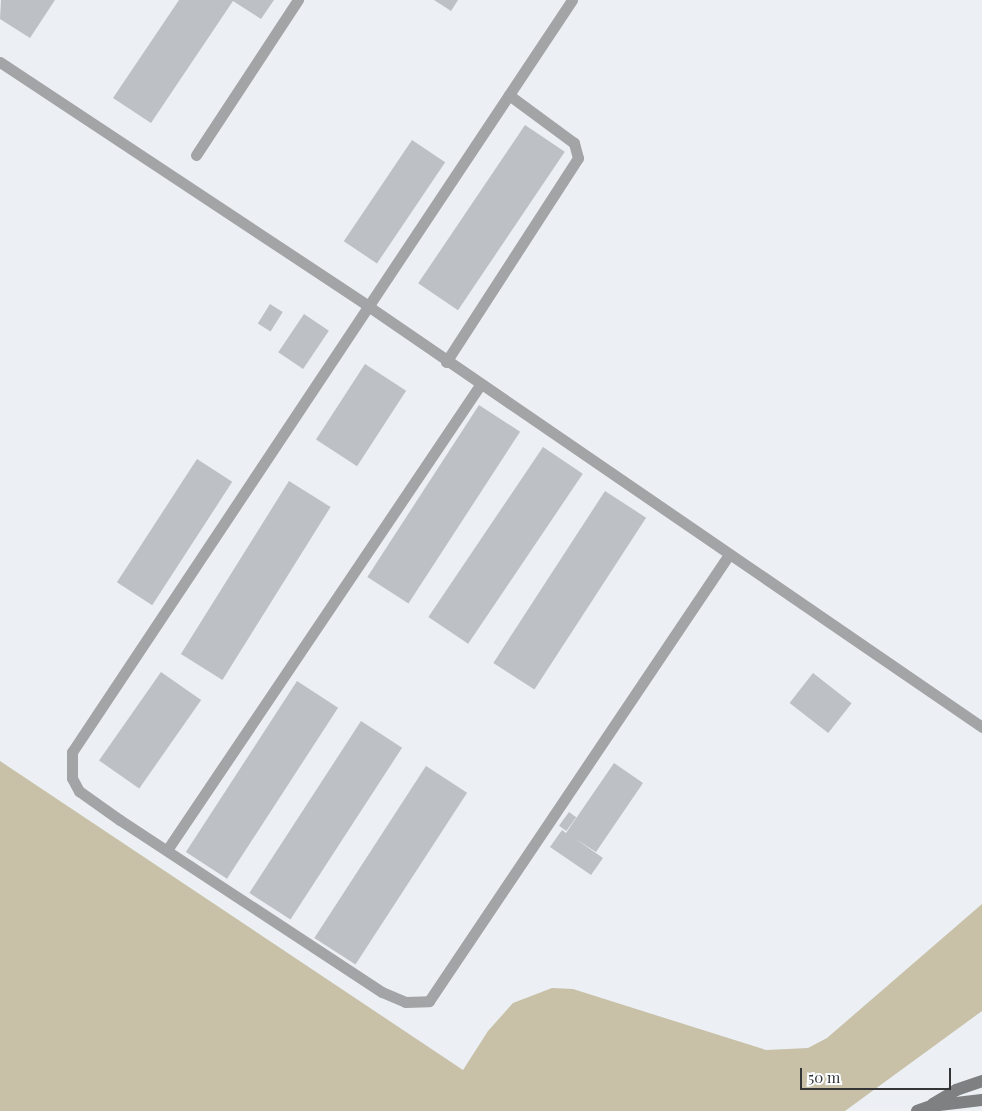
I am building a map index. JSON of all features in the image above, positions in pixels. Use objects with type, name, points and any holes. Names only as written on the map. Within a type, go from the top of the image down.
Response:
[{"type":"main road","points":[[931,1106],[956,1090],[982,1081]]},
{"type":"main road","points":[[917,1111],[931,1106],[982,1100]]},
{"type":"lane","points":[[196,154],[298,0]]},
{"type":"lane","points":[[572,0],[371,308],[72,752],[72,778],[79,791],[382,992],[405,1002],[429,1001],[728,556]]},
{"type":"lane","points":[[0,62],[371,308],[446,362],[728,556],[982,727]]},
{"type":"lane","points":[[446,362],[578,158],[574,143],[509,95]]},
{"type":"lane","points":[[167,850],[480,385]]},
{"type":"shaded area","points":[[0,761],[463,1070],[488,1031],[513,1003],[552,988],[573,989],[766,1050],[808,1048],[827,1038],[982,904],[982,1011],[845,1111],[0,1111]]},
{"type":"building","points":[[1,0],[55,0],[30,38],[0,19]]},
{"type":"building","points":[[179,0],[274,0],[261,19],[233,1],[151,123],[113,98]]},
{"type":"building","points":[[434,0],[458,0],[451,11]]},
{"type":"building","points":[[525,125],[565,152],[458,310],[418,283]]},
{"type":"building","points":[[412,140],[445,162],[377,264],[344,241]]},
{"type":"building","points":[[270,304],[283,312],[271,331],[258,324]]},
{"type":"building","points":[[304,314],[329,331],[303,369],[278,352]]},
{"type":"building","points":[[365,364],[406,391],[357,466],[316,439]]},
{"type":"building","points":[[479,405],[520,432],[408,604],[367,577]]},
{"type":"building","points":[[543,447],[583,474],[468,644],[428,617]]},
{"type":"building","points":[[197,459],[232,482],[152,605],[117,582]]},
{"type":"building","points":[[289,481],[331,507],[222,680],[181,654]]},
{"type":"building","points":[[605,491],[646,518],[534,690],[493,663]]},
{"type":"building","points":[[161,672],[201,700],[139,789],[99,760]]},
{"type":"building","points":[[813,673],[852,703],[828,733],[790,703]]},
{"type":"building","points":[[297,681],[338,708],[227,879],[186,852]]},
{"type":"building","points":[[361,721],[402,748],[290,920],[249,893]]},
{"type":"building","points":[[614,763],[643,783],[596,852],[574,838],[603,858],[591,875],[550,847],[562,830],[566,833]]},
{"type":"building","points":[[426,766],[467,793],[355,965],[314,938]]},
{"type":"building","points":[[569,812],[576,817],[566,831],[559,826]]}]
